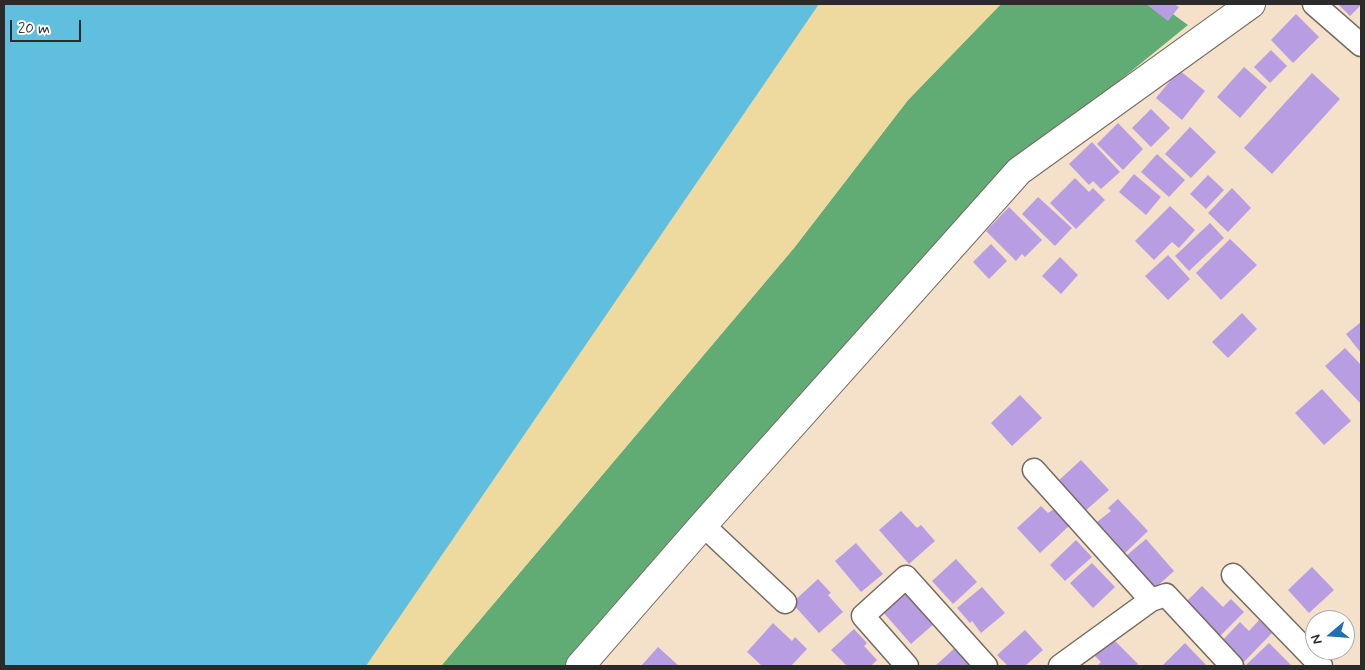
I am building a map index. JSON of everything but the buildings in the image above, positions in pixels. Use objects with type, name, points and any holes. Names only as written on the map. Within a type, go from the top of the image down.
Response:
[{"type":"street","points":[[580,666],[703,525],[1019,172],[1251,4]]},
{"type":"street","points":[[1314,4],[1361,45]]},
{"type":"street","points":[[1034,470],[1150,600]]},
{"type":"street","points":[[703,525],[785,602]]},
{"type":"street","points":[[1233,575],[1321,666]]},
{"type":"street","points":[[907,666],[863,616],[906,577],[986,666]]},
{"type":"street","points":[[1060,666],[1150,600],[1166,595],[1232,666]]},
{"type":"green space","points":[[1001,4],[1159,4],[1188,25],[1006,173],[569,666],[441,666],[794,248],[908,100]]},
{"type":"sand","points":[[819,4],[1001,4],[908,100],[794,248],[441,666],[366,666]]},
{"type":"water","points":[[4,4],[819,4],[366,666],[4,666]]}]
